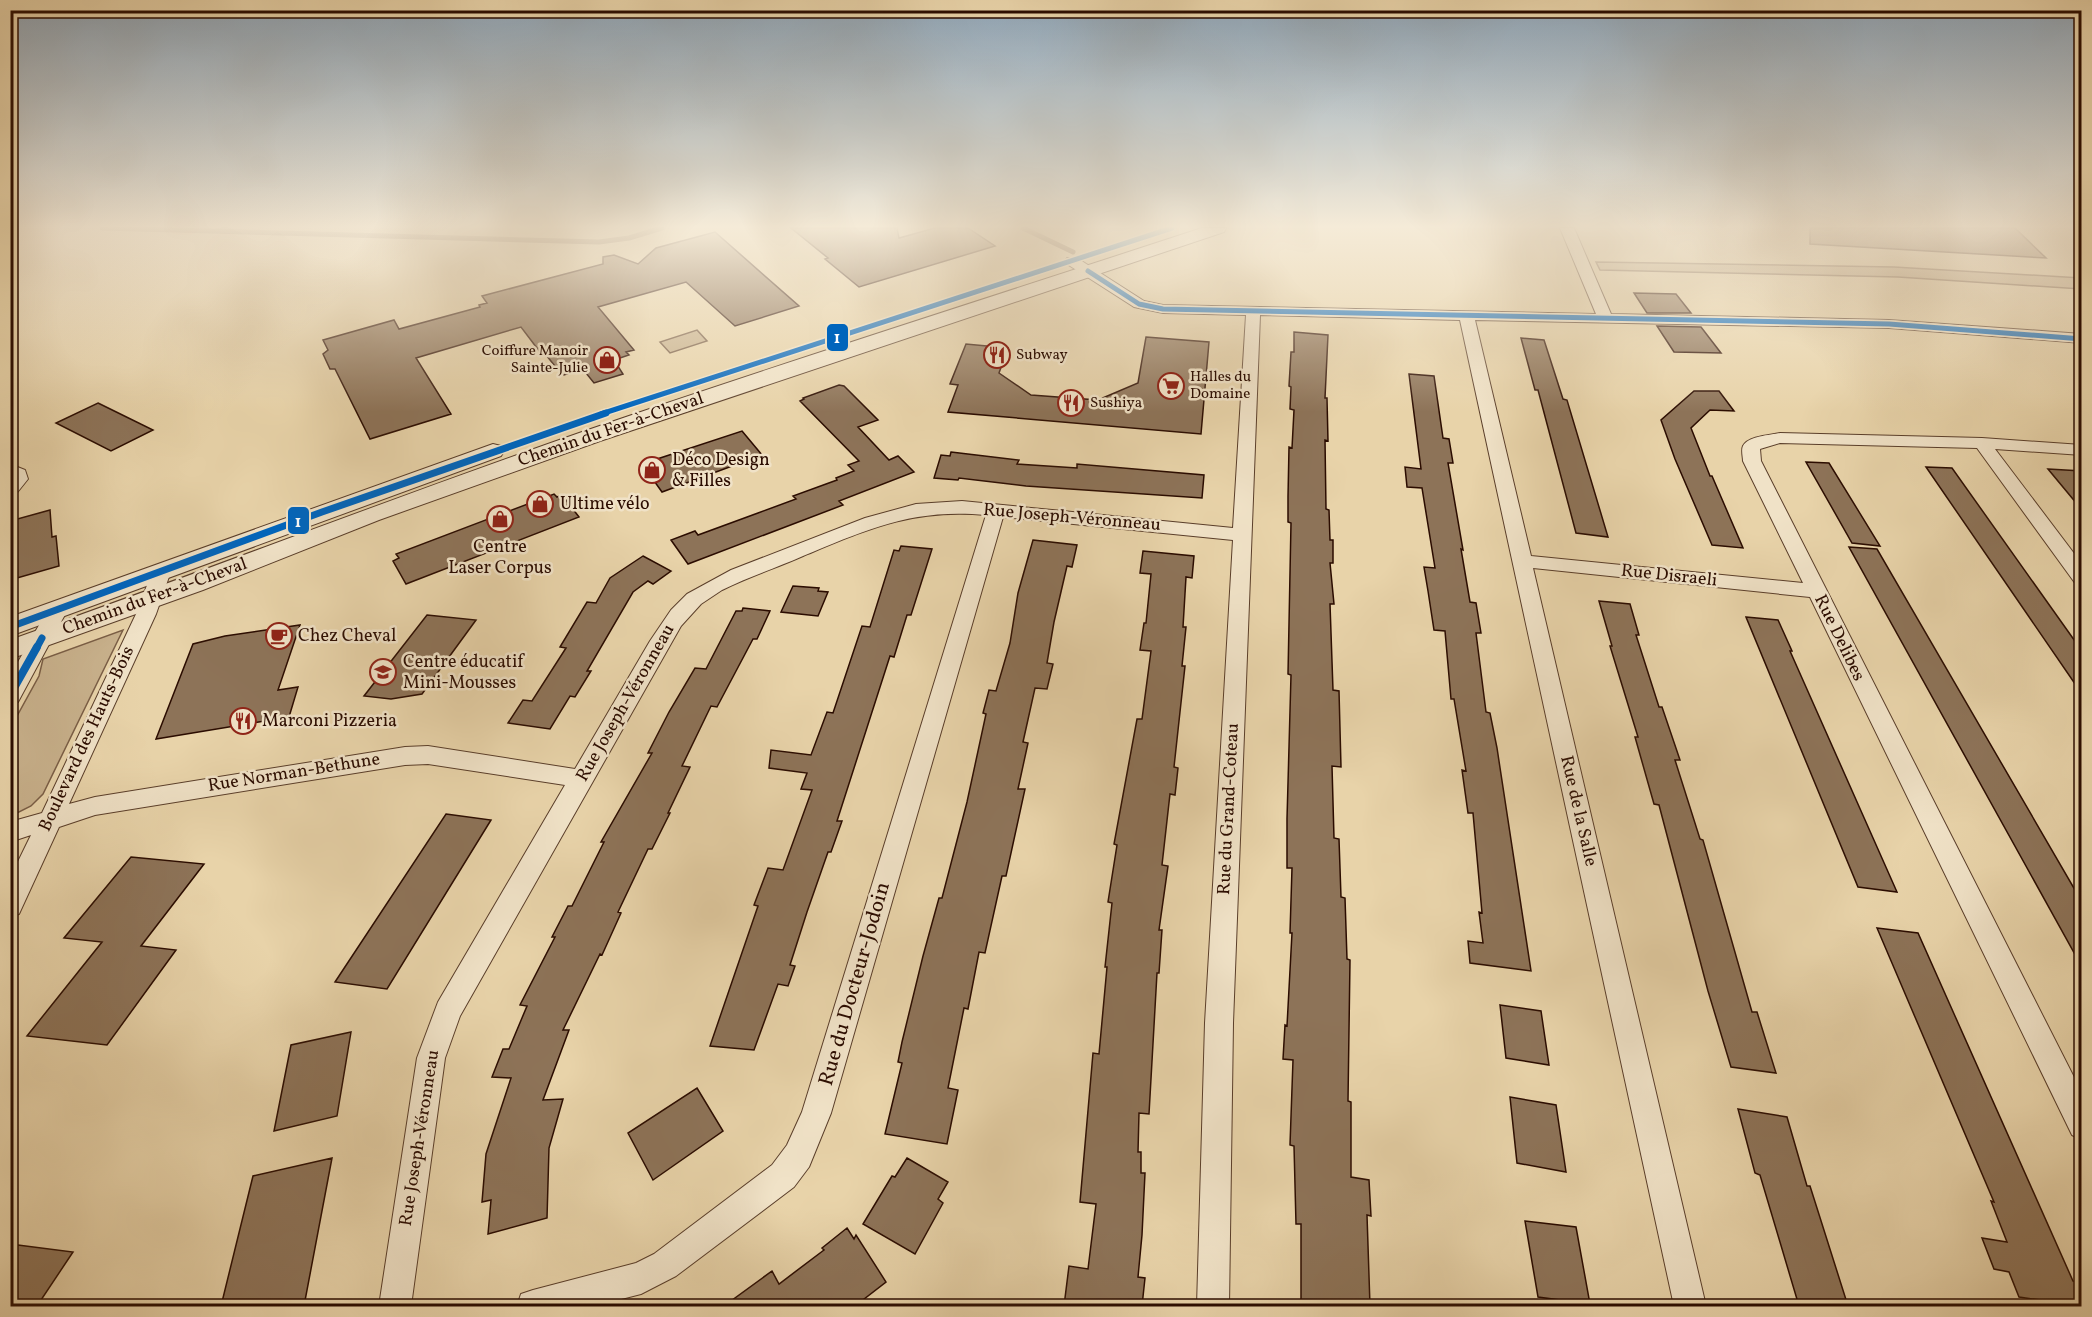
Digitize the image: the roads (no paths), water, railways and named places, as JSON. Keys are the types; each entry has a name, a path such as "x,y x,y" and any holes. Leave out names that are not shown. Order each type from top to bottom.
{"street":[{"name":"Chemin du Fer-à-Cheval","path":"10,627 571,424 986,289"},
{"path":"991,304 988,300 991,296 1008,289"},
{"name":"Chemin du Fer-à-Cheval","path":"10,650 152,599 371,515 580,440 1034,289"},
{"path":"1116,289 1150,308 1889,324 2082,339"},
{"path":"1593,289 1605,318"},
{"name":"Rue du Grand-Coteau","path":"1213,1306 1219,1023 1253,312"},
{"name":"Rue de la Salle","path":"1467,316 1690,1306"},
{"name":"Rue Delibes","path":"2082,450 1982,443 1780,438 1763,441 1751,447 1752,461 1815,591 2082,1125"},
{"path":"1982,443 2082,578"},
{"path":"10,469 19,474 19,479 10,490"},
{"name":"Rue Joseph-Véronneau","path":"395,1306 431,1058 439,1031 448,1011 657,645 676,617 700,595 737,576 897,513 936,507 1242,535"},
{"name":"Rue du Docteur-Jodoin","path":"533,1306 641,1278 665,1265 774,1184 798,1156 816,1113 996,511"},
{"name":"Rue Disraeli","path":"1523,561 1815,591"},
{"name":"Boulevard des Hauts-Bois","path":"10,906 152,599 161,571"},
{"path":"10,696 58,609"},
{"name":"Rue Norman-Bethune","path":"10,832 95,806 405,756 438,756 582,779"}],"place":[{"name":"Subway","path":"997,355"},
{"name":"Coiffure Manoir Sainte-Julie","path":"607,360"},
{"name":"Halles du Domaine","path":"1171,386"},
{"name":"Sushiya","path":"1071,403"},
{"name":"Déco Design & Filles","path":"652,470"},
{"name":"Ultime vélo","path":"540,504"},
{"name":"Centre Laser Corpus","path":"500,519"},
{"name":"Chez Cheval","path":"279,636"},
{"name":"Centre éducatif Mini-Mousses","path":"383,672"},
{"name":"Marconi Pizzeria","path":"243,721"}]}
